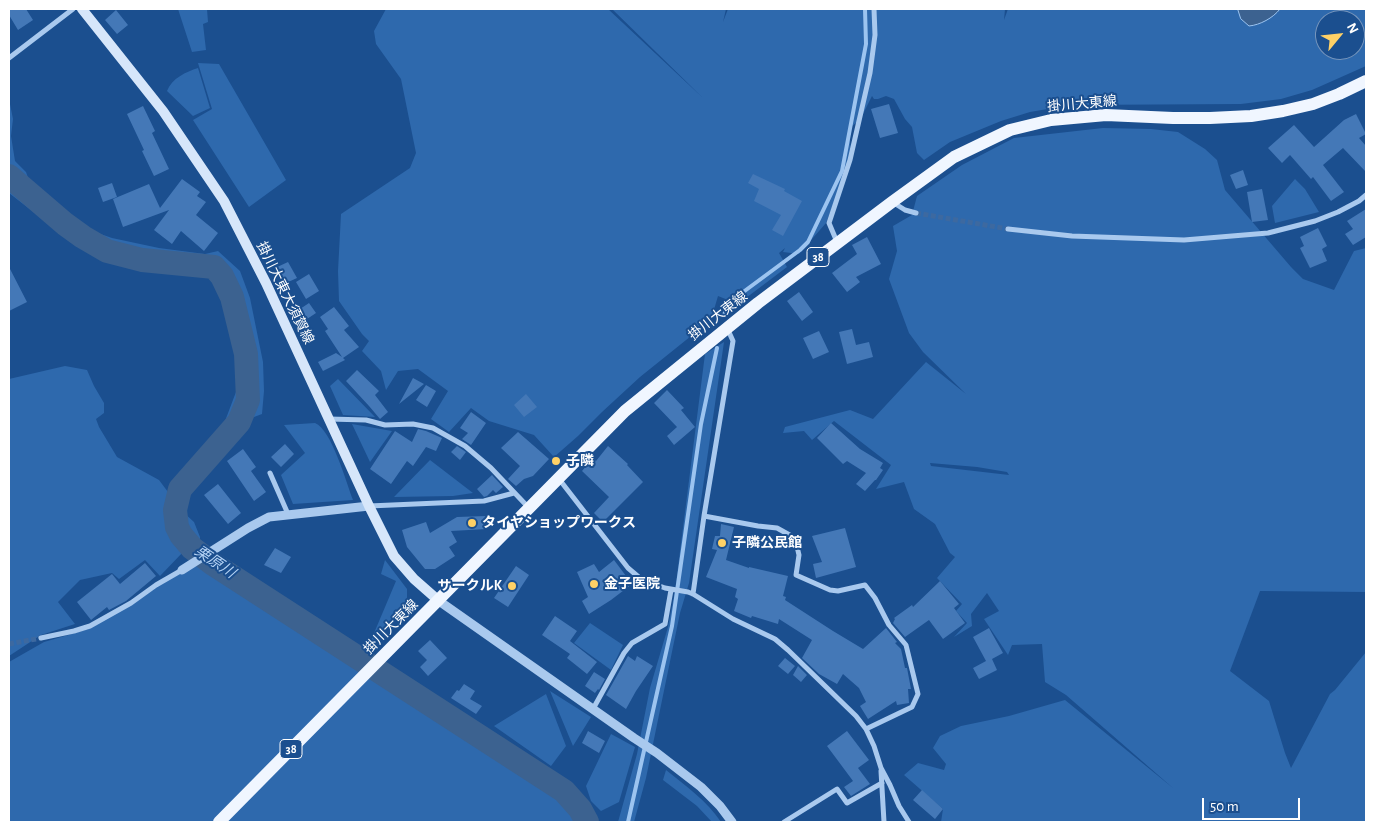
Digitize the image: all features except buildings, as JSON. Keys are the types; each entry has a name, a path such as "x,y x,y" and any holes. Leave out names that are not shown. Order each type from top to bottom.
{"main road":[{"name":"掛川大東大須賀線","path":"82,9 163,111 224,201 266,282 394,556 414,579 439,601"},
{"name":"掛川大東線","path":"219,822 625,411 727,327 892,202 954,158 1010,130 1051,120 1106,115 1172,118 1251,116 1313,104 1366,81"}],"street":[{"path":"9,57 73,9"},
{"path":"837,243 829,223 850,160 870,73 875,36 874,9"},
{"path":"1008,229 1072,236 1184,240 1268,233 1315,221 1338,212 1366,195"},
{"path":"892,202 905,210 916,213"},
{"path":"691,593 732,341 727,327"},
{"path":"329,419 366,420 385,425 413,424 433,428 465,446 491,468 528,508"},
{"path":"270,473 288,514"},
{"path":"559,478 628,568 641,579 673,590 691,593 733,619 775,639 856,716 866,729 881,768 899,806 909,822"},
{"path":"41,638 90,626 132,603 156,585 261,520 270,517 369,506 484,501 514,493"},
{"path":"704,516 777,528 794,538 799,555 796,575 830,590 838,591 865,585 875,598 889,625 906,645 918,694 912,707 866,729"},
{"path":"593,709 624,653 632,643 665,624 673,590"},
{"path":"439,601 654,751 701,787 720,806 732,822"},
{"path":"881,768 884,822"},
{"path":"784,822 837,789 847,803 882,782"}],"shaded area":[{"path":"178,9 207,9 208,22 203,24 206,50 192,52"},
{"path":"386,9 608,9 703,98 612,9 726,9 723,22 728,9 1005,9 1004,20 1008,9 1366,9 1366,66 1312,90 1281,99 1241,104 1071,105 1030,112 1001,121 950,142 924,160 917,153 912,127 905,119 894,99 886,96 874,99 872,96 860,120 848,129 852,156 826,223 799,254 783,252 785,248 779,253 787,267 738,304 718,296 711,320 640,377 554,457 534,435 489,421 471,408 449,432 431,419 448,391 418,369 398,371 386,390 381,371 362,351 369,341 339,301 338,271 341,214 410,168 416,153 401,79 376,44 374,31"},
{"path":"1238,9 1280,9 1266,21 1249,26 1241,19"},
{"path":"198,63 219,64 286,180 249,207 193,120 212,109"},
{"path":"198,68 210,108 193,116 167,91 176,79"},
{"path":"9,99 13,119 11,136 15,161 26,172 31,186 69,218 89,230 112,238 159,248 205,254 218,251 240,271 250,298 263,362 264,391 262,414 222,429 239,384 240,367 216,283 206,274 177,268 128,263 84,245 45,221 9,193"},
{"path":"1103,128 1151,129 1178,132 1205,149 1217,160 1225,190 1303,279 1334,290 1354,251 1366,248 1366,592 1260,591 1230,671 1269,701 1291,768 1330,694 1366,652 1366,822 941,822 943,809 904,775 918,763 944,770 946,764 933,748 940,736 961,726 1009,716 1065,700 1173,788 1066,695 1045,682 1042,644 1012,645 1008,655 984,619 999,611 987,593 971,614 972,626 954,637 967,623 956,611 962,604 937,578 955,557 950,553 935,524 914,509 904,482 876,489 891,465 834,421 812,440 804,431 783,433 785,427 850,410 873,419 926,362 966,394 923,352 909,333 889,279 897,251 893,226 912,215 917,196 962,165 1014,138","holes":["930,463 1007,472 1009,475 931,466"]},
{"path":"1295,179 1305,189 1319,212 1275,223 1272,206"},
{"path":"724,342 689,583 680,613 646,778 634,822 618,822 637,754 650,688 668,627 675,591 705,354"},
{"path":"65,366 87,370 104,403 104,413 96,419 117,457 159,480 183,512 194,522 200,542 184,551 160,576 145,560 119,579 112,573 80,580 58,602 75,624 41,635 9,656 9,379"},
{"path":"338,379 375,417 343,415 330,386"},
{"path":"315,423 327,435 333,446 353,500 293,504 281,475 305,453 284,425"},
{"path":"352,424 392,431 370,462"},
{"path":"430,460 473,493 453,496 394,497"},
{"path":"385,560 407,589 407,604 371,646 369,645 396,581 381,574"},
{"path":"200,562 283,613 349,660 402,689 448,722 479,748 521,770 558,797 578,813 583,822 9,822 9,662 44,642 89,629 169,577"},
{"path":"590,623 623,645 611,670 574,643"},
{"path":"550,691 591,717 573,746"},
{"path":"546,694 566,746 551,766 494,726"},
{"path":"611,734 635,747 619,802 601,811 591,801 586,786"},
{"path":"666,770 703,801 721,822 712,822 697,806 663,780"}],"waterway":[{"path":"724,316 727,304 808,242 842,171 866,44 865,9"},
{"name":"栗原川","path":"9,176 65,224 107,251 142,260 214,267 222,276 232,297 246,354 248,400 239,422 180,489 175,510 177,527 192,548 213,564 564,791 580,809 587,822"},
{"path":"628,822 672,626 701,424 717,348"}],"tunnel":[{"path":"916,213 1008,229"},
{"path":"9,644 41,638"}],"place":[{"name":"子隣","path":"556,461"},
{"name":"タイヤショップワークス","path":"472,523"},
{"name":"子隣公民館","path":"722,543"},
{"name":"金子医院","path":"594,584"},
{"name":"サークルK","path":"512,586"}]}
